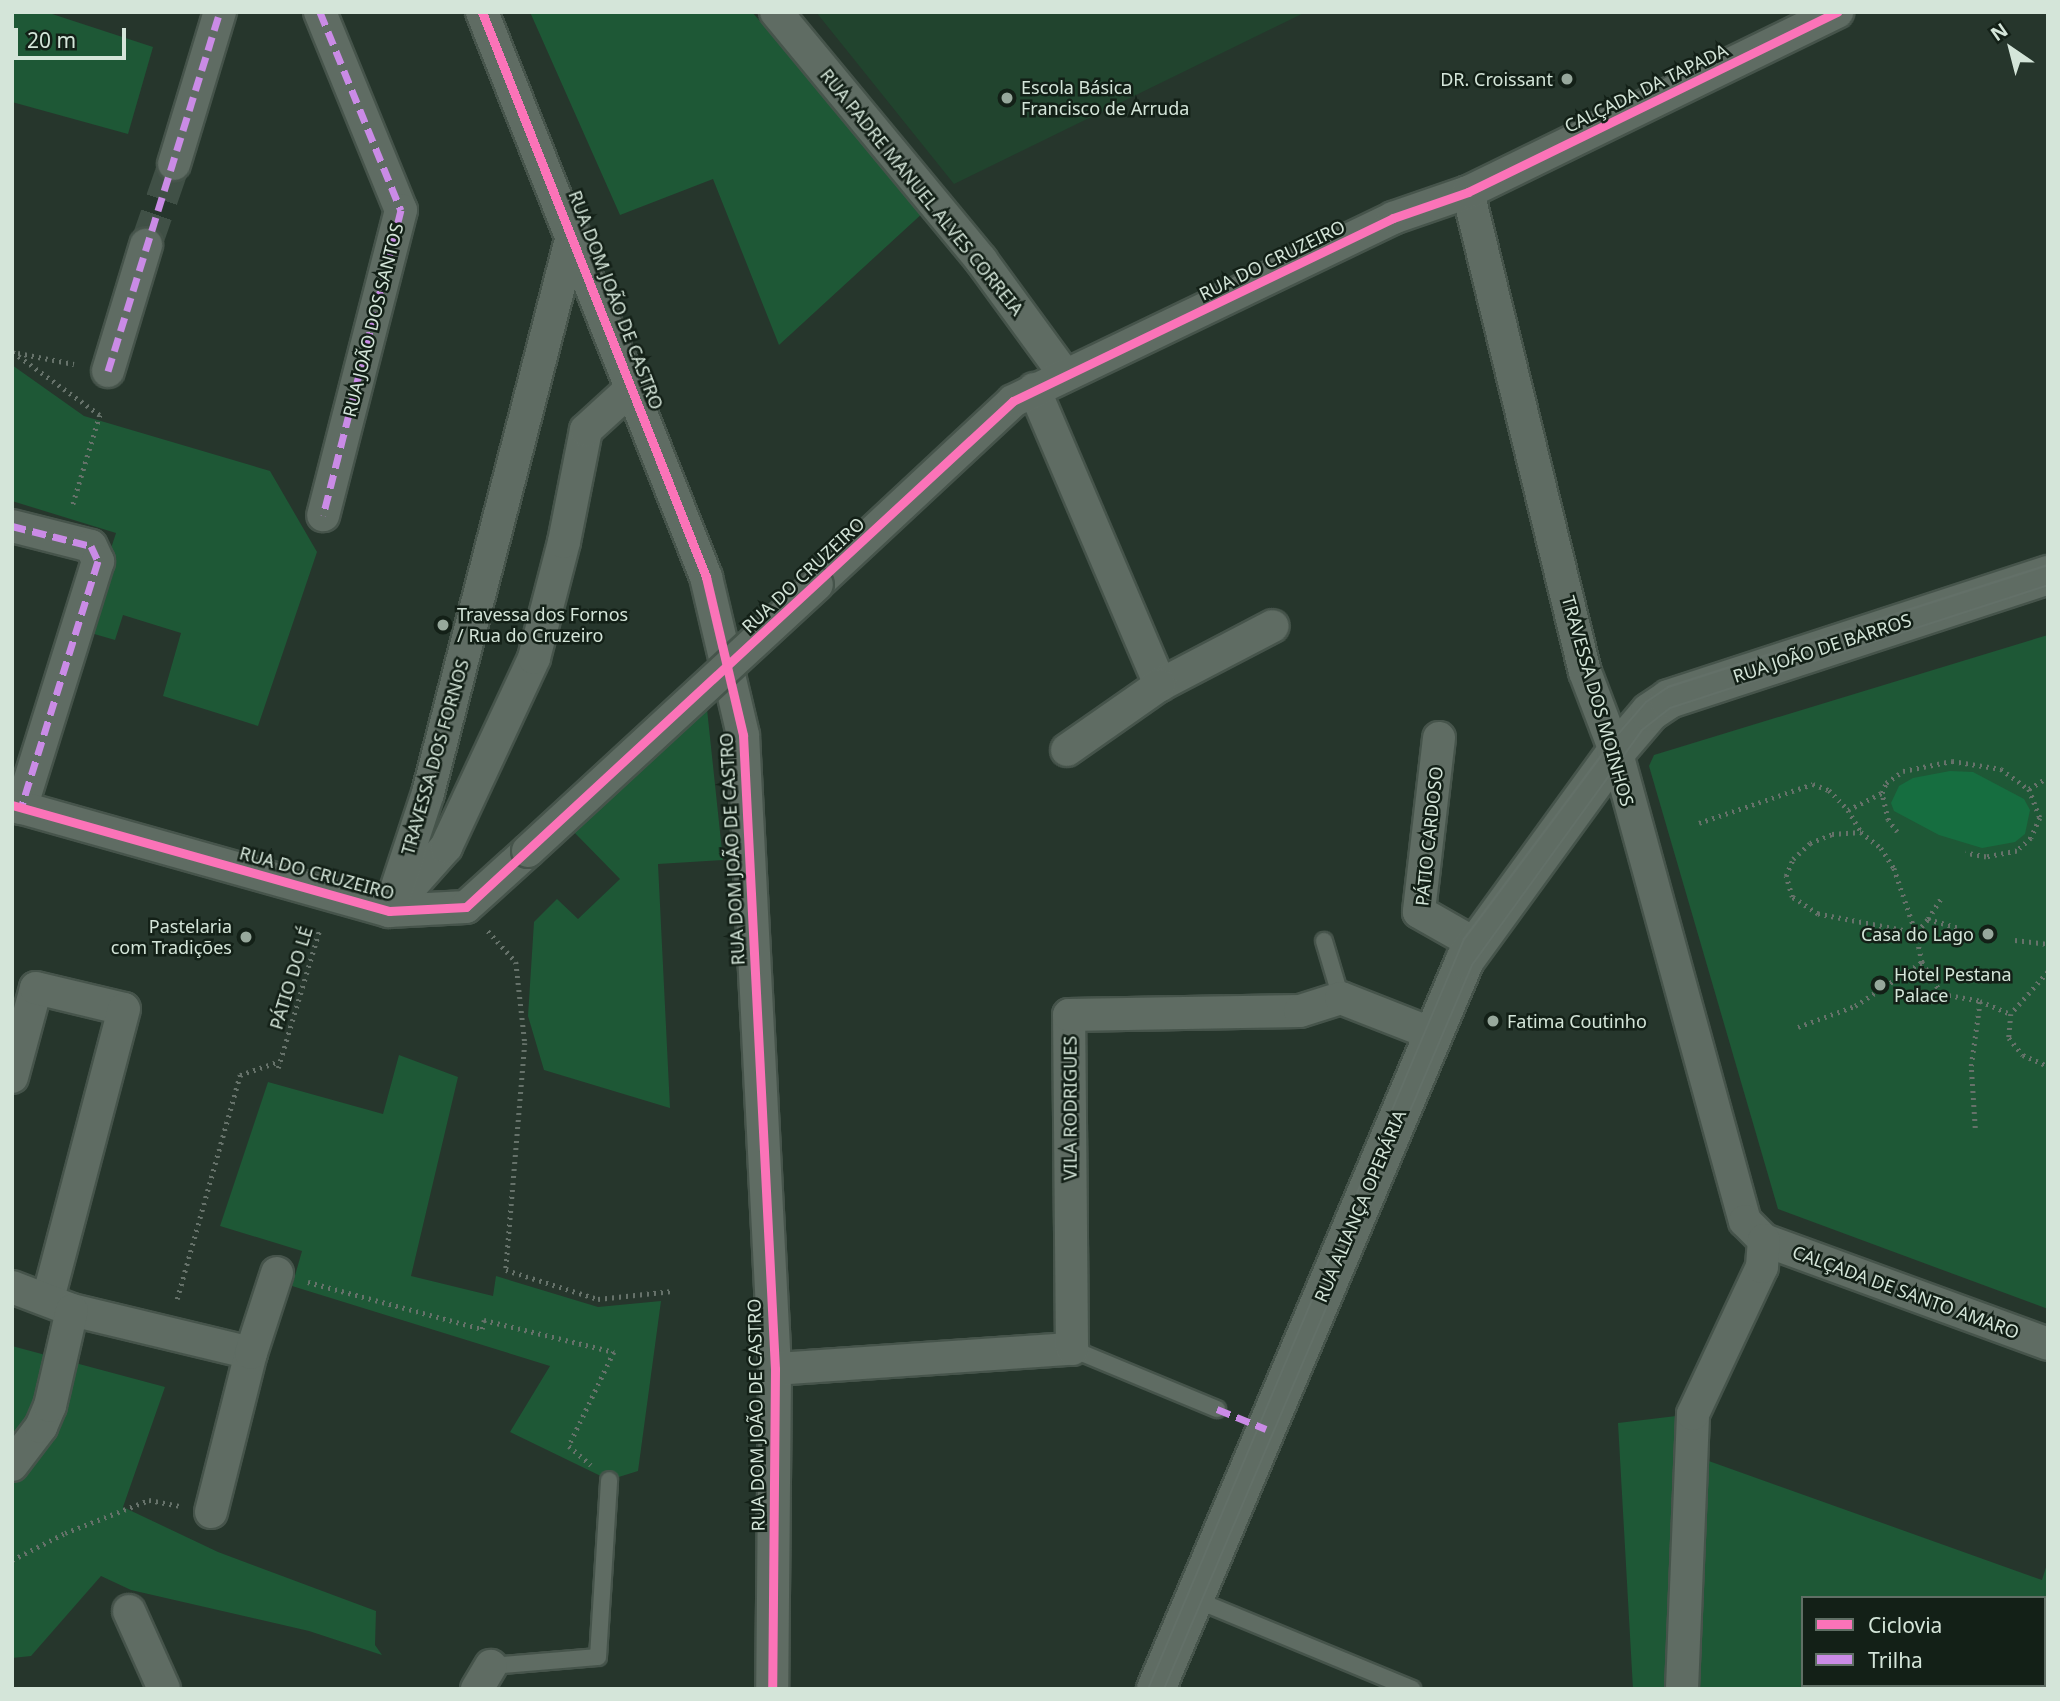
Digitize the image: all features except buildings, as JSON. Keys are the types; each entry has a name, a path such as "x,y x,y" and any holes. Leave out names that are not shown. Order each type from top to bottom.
{"street":[{"path":"174,164 220,12"},
{"name":"RUA JOÃO DOS SANTOS","path":"320,12 401,211 323,515"},
{"name":"RUA DOM JOÃO DE CASTRO","path":"482,12 573,232 706,577 743,735 775,1369 772,1689"},
{"name":"RUA PADRE MANUEL ALVES CORREIA","path":"776,12 981,260 1065,375"},
{"name":"CALÇADA DA TAPADA","path":"1468,192 1837,12"},
{"name":"RUA DO CRUZEIRO","path":"17,806 389,911 466,907 995,416 1034,389 1235,297 1393,218 1468,192"},
{"name":"TRAVESSA DOS MOINHOS","path":"1468,192 1585,672 1616,752 1745,1222 1764,1240"},
{"name":"TRAVESSA DOS FORNOS","path":"389,911 428,793 573,232"},
{"path":"108,371 146,244"},
{"name":"TRAVESSA DOS FORNOS","path":"389,911 446,847 534,658 564,542 586,430 633,387"},
{"path":"1034,389 1160,685"},
{"path":"12,526 91,546 99,561 17,806"},
{"name":"RUA JOÃO DE BARROS","path":"1616,752 1650,712 1669,699 2048,575"},
{"path":"1067,750 1160,685 1273,626"},
{"name":"PÁTIO CARDOSO","path":"1439,738 1419,912 1475,944"},
{"name":"RUA ALIANÇA OPERÁRIA","path":"1156,1689 1433,1034 1475,944 1616,752"},
{"path":"12,1077 36,988 124,1009 60,1304 50,1406 41,1427 12,1465"},
{"path":"1341,998 1433,1034"},
{"name":"VILA RODRIGUES","path":"1072,1349 1069,1015 1300,1012 1341,998"},
{"path":"1682,1689 1693,1414 1762,1267 1764,1240"},
{"name":"CALÇADA DE SANTO AMARO","path":"1764,1240 2048,1344"},
{"path":"211,1512 251,1353 277,1273"},
{"path":"12,1287 60,1304 251,1353"},
{"path":"775,1369 1072,1349"},
{"path":"130,1611 164,1689"}],"lane":[{"path":"1324,941 1341,998"},
{"path":"1072,1349 1217,1409"},
{"path":"484,1678 598,1657 609,1480"},
{"path":"1194,1599 1412,1689"}],"path":[{"path":"63,539 100,415 13,352 108,371"},
{"path":"1897,832 1882,806 1882,793 1886,783 1903,771 1952,761 2001,769 2029,789 2040,818 2031,838 2017,851 1986,857 1965,853"},
{"path":"2029,789 2048,777"},
{"path":"1699,823 1813,784 1829,790 1848,810 1861,832 1881,848 1894,868 1923,962 1942,994 1980,1001 2011,1014"},
{"path":"1848,810 1882,793"},
{"path":"1861,832 1832,834 1810,843 1793,859 1786,877 1792,897 1818,914 1916,933"},
{"path":"1916,933 1941,898"},
{"path":"466,907 516,962 525,1043 506,1270 598,1299 673,1291"},
{"path":"1928,919 1960,928"},
{"path":"2015,940 2048,944"},
{"path":"1798,1027 1855,1006 1923,962"},
{"path":"2048,972 2011,1014 2009,1038 2023,1055 2048,1066"},
{"path":"1975,1128 1971,1066 1980,1001"},
{"path":"174,1310 240,1075 280,1061"},
{"path":"277,1273 482,1329 485,1320 614,1352 569,1446"},
{"path":"12,1560 65,1533 149,1500 211,1512"}],"shaded area":[{"path":"12,12 46,12 153,47 128,134 12,102"},
{"path":"530,12 752,12 925,211 779,345 713,179 620,215"},
{"name":"Escola Básica Francisco de Arruda","path":"816,12 1306,12 954,184"},
{"path":"12,365 84,416 270,471 317,552 258,726 163,696 181,633 123,615 115,640 84,631 116,533 12,501"},
{"name":"Hotel Pestana Palace","path":"2048,635 2048,1309 1778,1209 1649,766 1654,755"},
{"path":"707,709 723,860 658,864 670,1108 544,1070 528,1016 534,922 557,899 578,919 620,879 571,829"},
{"path":"1950,771 1973,772 2024,799 2030,810 2025,834 2015,842 1982,848 1939,835 1894,811 1891,803 1899,786 1913,778"},
{"path":"399,1055 458,1077 411,1276 493,1296 496,1276 598,1307 661,1301 638,1471 609,1480 510,1432 550,1366 292,1286 302,1251 220,1226 268,1082 383,1114"},
{"path":"12,1346 165,1387 123,1507 218,1552 376,1611 375,1645 382,1655 309,1631 131,1590 101,1576 31,1656 12,1658"},
{"path":"1693,1414 1692,1455 2042,1580 2048,1561 2048,1689 1633,1689 1618,1423"}],"tunnel":[{"path":"146,245 174,164"}],"tram line":[{"path":"1148,1689 1464,939 1612,741 1646,702 1668,687 2048,565"},
{"path":"1164,1689 1472,965 1642,730 1670,708 2048,585"}],"marked path":[{"path":"108,371 220,12"},
{"path":"320,12 401,210 323,515"},
{"path":"12,526 91,546 98,561 21,808"},
{"path":"1217,1409 1266,1429"}],"cycle path":[{"path":"482,12 706,577 743,735 775,1369 772,1689"},
{"path":"12,805 389,911 466,907 1013,401 1393,218 1468,192 1837,12"}],"place":[{"name":"DR. Croissant","path":"1567,79"},
{"name":"Escola Básica Francisco de Arruda","path":"1007,98"},
{"name":"Travessa dos Fornos / Rua do Cruzeiro","path":"443,625"},
{"name":"Casa do Lago","path":"1988,934"},
{"name":"Pastelaria com Tradições","path":"246,937"},
{"name":"Hotel Pestana Palace","path":"1880,985"},
{"name":"Fatima Coutinho","path":"1493,1021"}]}
